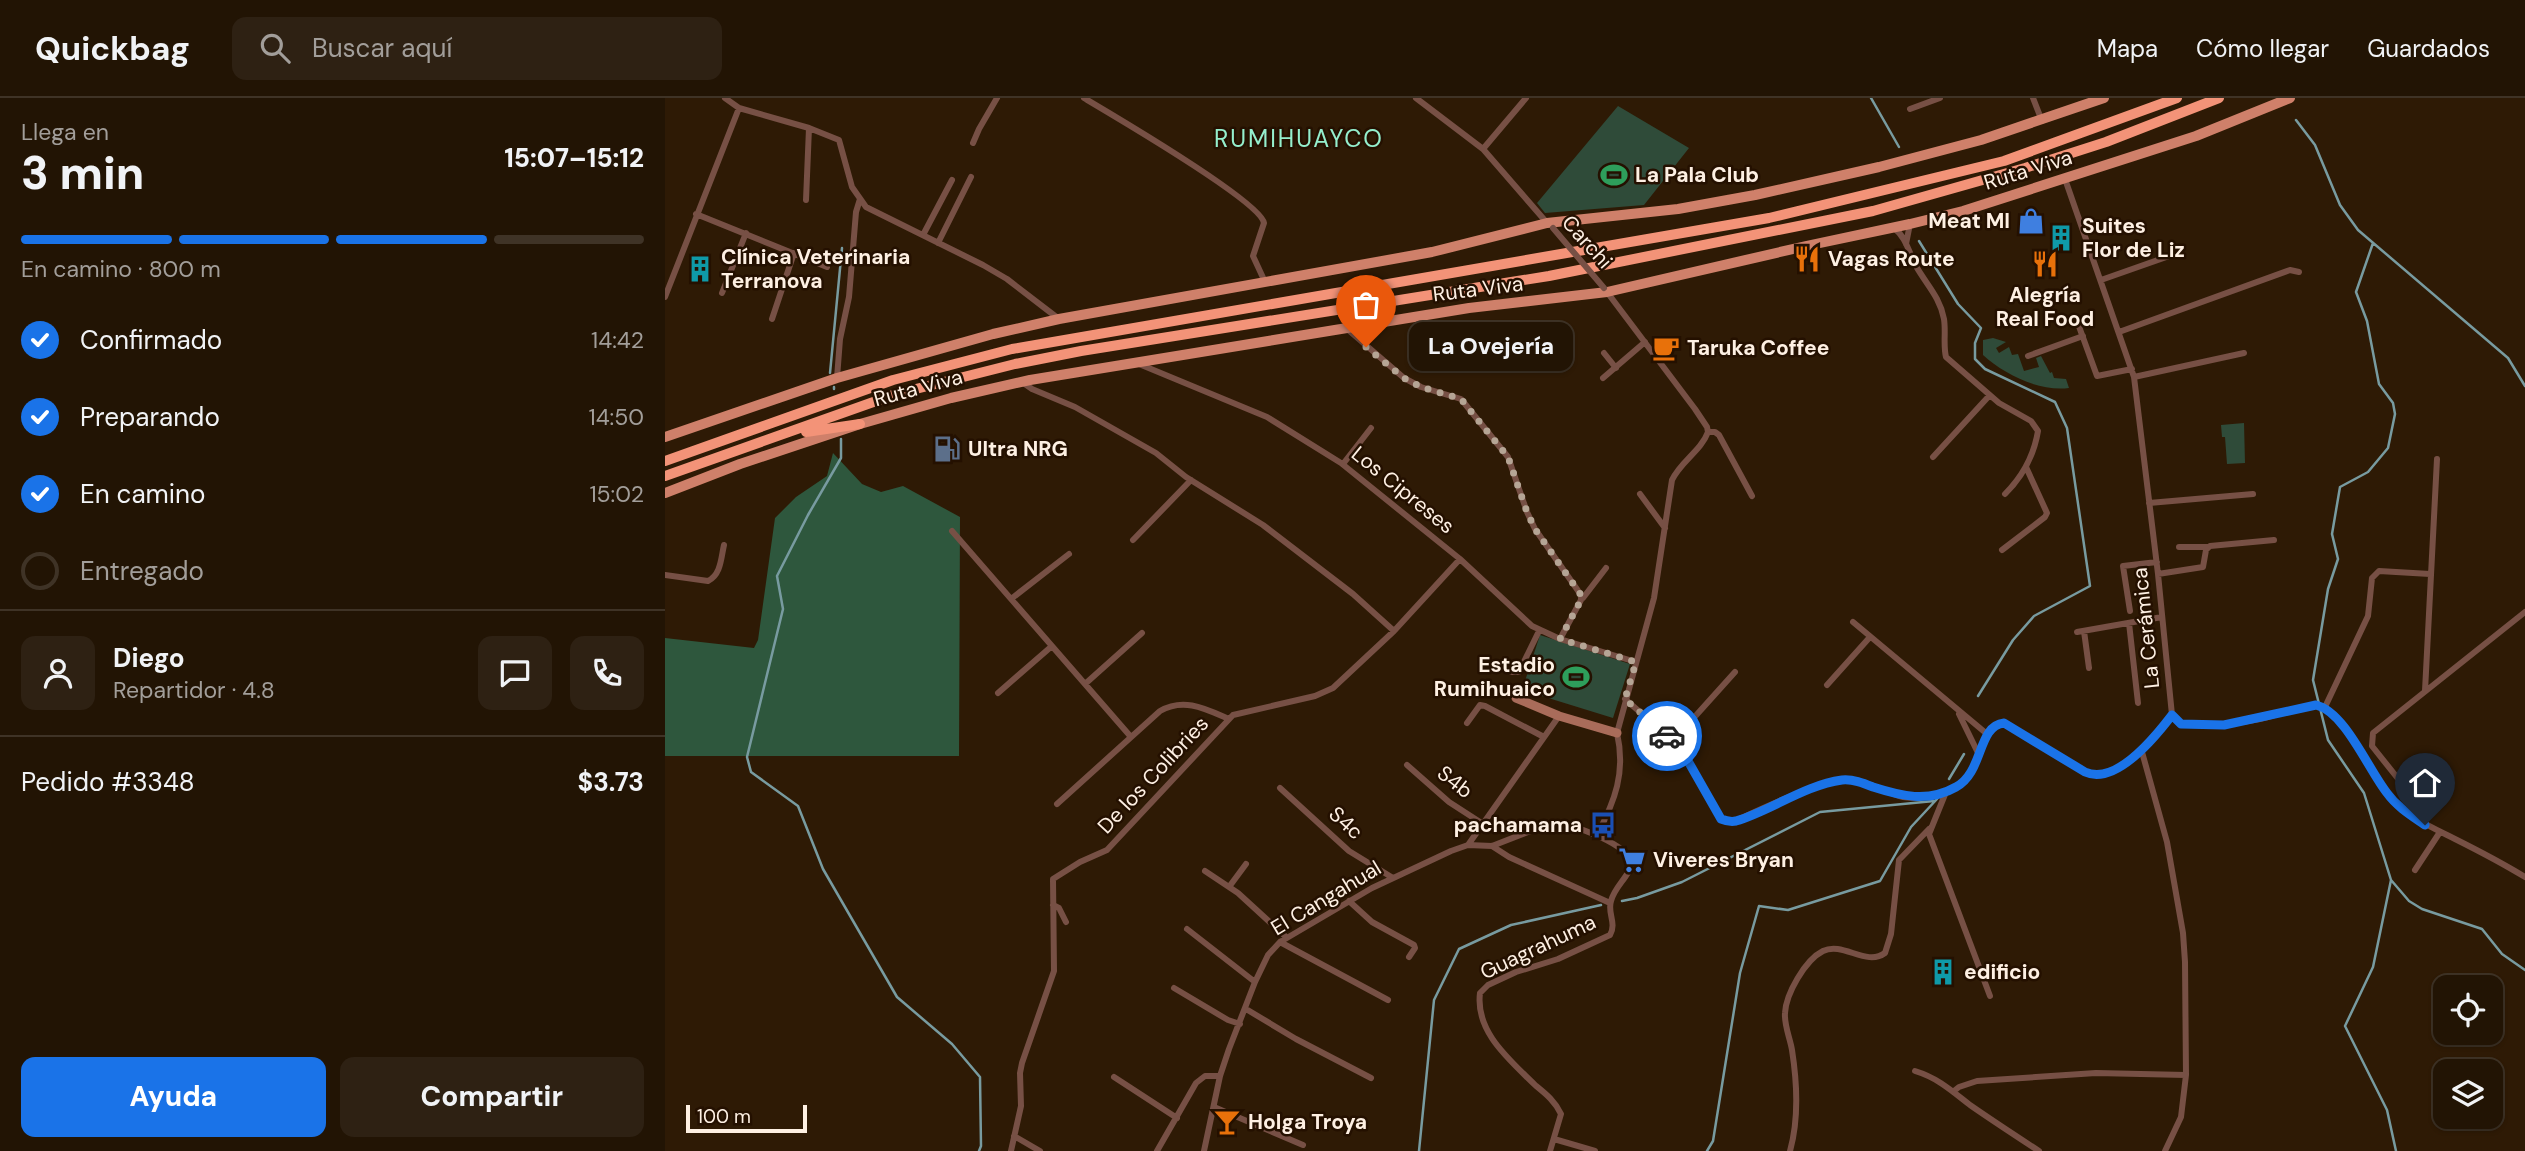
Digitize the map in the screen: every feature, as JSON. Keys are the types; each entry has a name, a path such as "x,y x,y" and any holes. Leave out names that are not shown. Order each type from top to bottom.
{"highway":[{"name":"Ruta Viva","path":"665,461 893,380 987,355 1077,336 1769,218 2004,161 2177,98"},
{"name":"Ruta Viva","path":"665,476 896,394 1015,364 1549,276 1873,211 2106,142 2219,98"},
{"path":"766,441 860,424"}],"main road":[{"name":"Ruta Viva","path":"665,437 837,378 936,349 1059,319 1432,252 1550,226 1678,209 1755,195 1878,167 2042,121 2104,98"},
{"name":"Ruta Viva","path":"665,492 860,424 951,398 1021,382 1469,308 1605,290 1894,228 2065,179 2196,136 2290,98"}],"street":[{"path":"725,98 739,108 809,128 839,141 852,187 866,207 1007,279 1059,319"},
{"path":"973,143 997,98"},
{"path":"1086,98 1222,185 1261,215 1264,223 1253,256 1265,283"},
{"name":"Carchi","path":"1416,98 1483,149 1605,290 1697,412 1708,432 1719,435 1752,496"},
{"path":"1483,149 1525,98"},
{"path":"1910,109 1940,98"},
{"path":"2033,98 2042,121"},
{"path":"665,297 739,108"},
{"path":"806,200 809,128"},
{"path":"938,243 971,177"},
{"name":"La Cerámica","path":"1987,734 1991,727 2004,723 2085,772 2096,775 2107,772 2141,752 2172,715 2157,562 2133,373 2065,179"},
{"path":"923,235 952,180"},
{"path":"837,378 840,339 849,297 856,212 860,199"},
{"path":"696,214 827,267"},
{"path":"1906,244 1910,224"},
{"path":"1894,228 1900,232 1941,306 1946,357 1989,396 2031,421 2038,431 2026,467 2005,494"},
{"path":"722,293 746,233"},
{"path":"772,319 794,253"},
{"path":"2101,280 2175,254"},
{"path":"2119,332 2290,270 2299,272"},
{"path":"2077,321 2097,376 2133,373 2244,353"},
{"path":"1346,328 1404,378 1421,387 1461,399 1508,457 1535,529 1581,597"},
{"path":"2028,356 2083,336"},
{"path":"1603,378 1645,342"},
{"path":"1604,352 1616,368"},
{"name":"Los Cipreses","path":"1134,362 1266,417 1343,464 1460,559 1539,631 1636,662"},
{"path":"1021,382 1075,407 1156,453 1191,480 1263,525 1353,594 1394,631"},
{"path":"1933,457 1989,396"},
{"path":"1343,464 1371,428"},
{"path":"1597,835 1612,807 1619,783 1622,753 1617,733 1654,598 1672,480 1708,432"},
{"path":"2425,691 2437,459"},
{"path":"2002,550 2047,513 2026,467"},
{"path":"1133,540 1191,480"},
{"path":"1640,494 1665,528"},
{"path":"2149,503 2253,494"},
{"path":"952,531 1131,737"},
{"path":"2179,547 2274,540"},
{"path":"665,575 708,581 714,578 718,573 724,545"},
{"path":"2158,574 2203,567 2207,547"},
{"path":"1011,599 1069,554"},
{"name":"De los Colibries","path":"1011,1151 1021,1106 1022,1063 1053,971 1053,879 1080,862 1107,850 1233,715 1315,696 1332,688 1394,631 1460,559"},
{"path":"2130,611 2123,566 2157,562"},
{"path":"1560,639 1581,597 1583,598 1606,568"},
{"path":"2325,708 2368,616 2374,574 2430,574"},
{"path":"2413,817 2419,805 2372,746 2371,741 2376,730 2525,612"},
{"path":"2089,668 2081,631 2162,617"},
{"path":"1625,699 1673,741 1688,761 1721,819 1727,821 1735,821 1787,798 1840,780 1856,781 1903,797 1946,792 1966,781 1973,772 1987,734 1853,622"},
{"path":"2129,622 2138,703"},
{"path":"1485,663 1512,672 1519,671 1539,631"},
{"path":"1085,684 1142,632"},
{"path":"1827,685 1870,637"},
{"path":"998,693 1052,646"},
{"path":"1673,741 1735,672"},
{"path":"1515,698 1559,716 1617,733"},
{"path":"1057,804 1131,737 1170,706 1190,704 1229,719"},
{"path":"1467,723 1480,705 1544,737"},
{"path":"1954,707 1968,727 1979,755"},
{"path":"2172,715 2181,724 2224,725 2307,707 2325,708 2336,716 2369,770 2389,796 2413,817 2525,877"},
{"path":"1468,845 1559,716"},
{"path":"2141,752 2167,842 2186,962 2186,1075 2181,1117 2165,1151"},
{"name":"S4b","path":"1406,765 1449,802 1483,824"},
{"name":"S4c","path":"1280,788 1349,850 1393,878"},
{"path":"1790,1151 1796,1088 1792,1051 1784,1016 1787,999 1801,972 1823,951 1839,950 1870,957 1885,953 1891,934 1899,860 1929,829 1946,792"},
{"name":"El Cangahual","path":"1204,1151 1220,1076 1255,982 1268,955 1286,937 1393,878 1468,845 1492,846 1551,823 1561,823 1597,835"},
{"path":"1929,829 1990,996"},
{"path":"2415,870 2440,832"},
{"name":"Guagrahuma","path":"1554,1139 1561,1114 1550,1097 1514,1064 1487,1031 1479,1003 1480,993 1488,985 1515,972 1558,960 1610,935 1613,924 1610,903 1628,874 1632,860 1625,852 1597,835"},
{"path":"1492,846 1509,857 1610,903"},
{"path":"1229,887 1246,864"},
{"path":"1205,871 1229,887 1286,937"},
{"path":"1349,901 1372,922 1414,945 1409,957"},
{"path":"1053,905 1059,908 1066,922"},
{"path":"1187,929 1255,982"},
{"path":"1280,942 1388,1000"},
{"path":"1174,988 1228,1020 1240,1024"},
{"path":"1246,1009 1296,1040 1371,1078"},
{"path":"1915,1072 1930,1076 1954,1091 2039,1151"},
{"path":"1954,1091 1977,1081 2096,1073 2186,1075"},
{"path":"1157,1151 1196,1083 1205,1076 1220,1076"},
{"path":"1114,1077 1177,1118"},
{"path":"1214,1107 1303,1145"},
{"path":"1014,1136 1040,1151"},
{"path":"1550,1151 1554,1139 1595,1151"}],"green space":[{"name":"La Pala Club","path":"1618,106 1689,148 1644,205 1545,213 1537,203"},
{"path":"1993,338 2006,342 1996,348 1999,353 2009,347 2012,355 2018,354 2024,371 2039,367 2036,358 2041,356 2054,378 2066,379 2069,388 2058,389 2034,384 2001,369 1983,355 1983,340"},
{"path":"2244,423 2245,463 2227,464 2225,437 2222,437 2221,425"},
{"path":"833,453 862,484 881,492 903,486 960,517 959,756 665,756 665,638 754,648 758,640 775,518 796,497 827,476"},
{"name":"Estadio Rumihuaico","path":"1540,635 1630,664 1613,718 1522,690"}],"waterway":[{"path":"1871,98 1899,147"},
{"path":"2296,120 2315,145 2340,205 2358,230 2508,358 2525,386"},
{"path":"1919,241 1958,304 1981,328 1975,343 1975,359 1985,369 2055,402 2067,428 2090,586 2034,616 2013,640 1978,696"},
{"path":"2373,243 2356,292 2367,321 2379,384 2393,403 2395,414 2388,448 2368,472 2340,487 2332,534 2338,559 2328,589 2313,680 2328,740 2364,793 2391,880 2409,901 2422,909 2482,929 2502,954 2525,970"},
{"path":"830,373 842,248"},
{"path":"841,439 841,458 777,576 783,609 747,757 751,772 798,806 823,869 897,997 952,1044 980,1077 979,1151"},
{"path":"1949,779 1964,754"},
{"path":"1707,1151 1713,1141 1740,973 1759,906 1788,910 1880,881 1911,827 1937,799"},
{"path":"1622,901 1682,882 1820,812 1934,801"},
{"path":"2391,880 2373,967 2345,1026 2387,1110 2396,1151"},
{"path":"1419,1151 1434,1000 1459,949 1511,925 1601,905"}],"way so far":[{"path":"1366,347 1404,378 1421,387 1461,399 1508,457 1535,529 1581,595 1581,600 1560,639 1636,662 1625,699 1667,736"}],"place":[{"name":"La Pala Club","path":"1614,175"},
{"name":"Meat MI","path":"2031,221"},
{"name":"Suites Flor de Liz","path":"2061,238"},
{"name":"Vagas Route","path":"1807,259"},
{"name":"Alegría Real Food","path":"2045,264"},
{"name":"Clínica Veterinaria Terranova","path":"700,269"},
{"name":"La Ovejería","path":"1366,347"},
{"name":"Taruka Coffee","path":"1666,348"},
{"name":"Ultra NRG","path":"947,449"},
{"name":"Estadio Rumihuaico","path":"1576,677"},
{"name":"pachamama","path":"1603,825"},
{"name":"Viveres Bryan","path":"1632,860"},
{"name":"edificio","path":"1943,972"},
{"name":"Holga Troya","path":"1227,1122"}],"district":[{"name":"RUMIHUAYCO","path":"1299,138"}],"route":[{"path":"1667,736 1688,761 1721,819 1735,821 1787,798 1840,780 1856,781 1903,797 1946,792 1966,781 1973,772 1987,734 1997,723 2004,723 2085,772 2096,775 2107,772 2141,752 2172,715 2181,724 2224,725 2316,705 2336,716 2369,770 2389,796 2425,825"}]}
